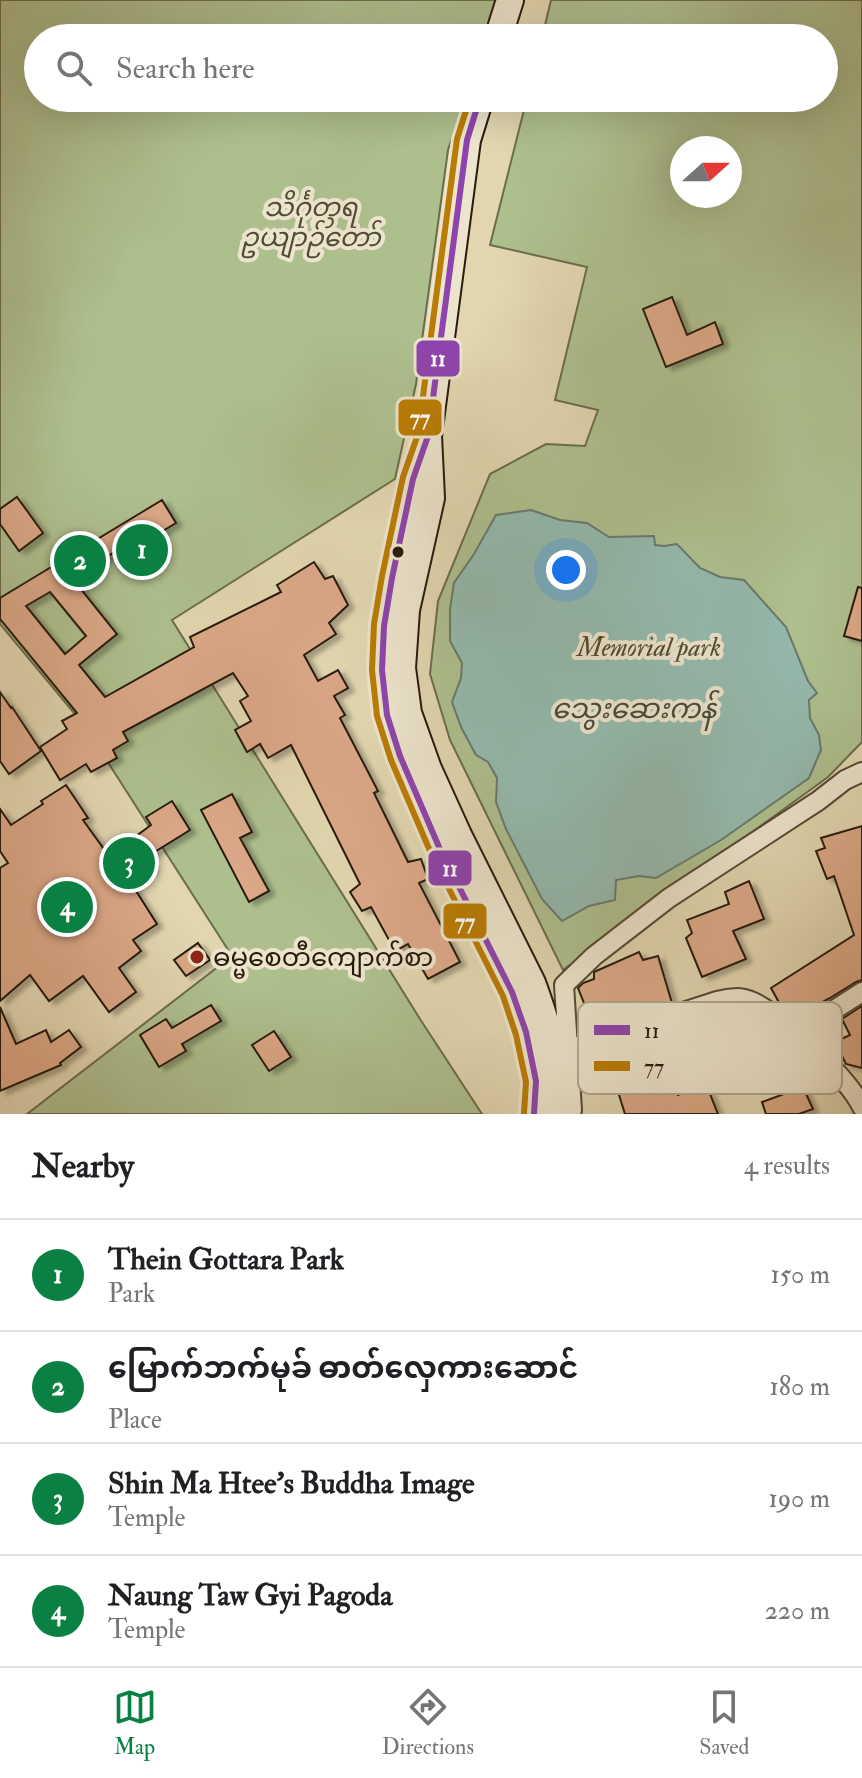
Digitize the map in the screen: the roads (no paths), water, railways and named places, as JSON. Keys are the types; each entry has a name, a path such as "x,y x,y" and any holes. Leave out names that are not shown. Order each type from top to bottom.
{"main road":[{"path":"502,24 510,0"},
{"path":"476,112 467,140 428,436 431,498 392,669 428,769 448,841 549,1036 556,1075 556,1114"},
{"path":"522,988 526,1032 536,1081 534,1114"}],"street":[{"path":"568,1114 572,1110 564,985 594,956 669,898 818,801 845,780 862,772"},
{"path":"842,1005 862,992"},
{"path":"714,1002 737,997 755,1002"},
{"path":"569,1049 578,1046"},
{"path":"842,1081 862,1107"}],"water":[{"name":"သွေးဆေးကန်","path":"531,510 560,520 587,523 609,537 654,536 655,545 677,544 700,568 720,577 744,580 786,627 808,681 817,693 809,700 810,718 819,735 821,750 809,778 721,840 656,878 639,876 616,880 615,900 589,906 562,921 542,899 506,829 496,802 497,778 488,762 476,755 452,702 461,678 462,663 450,641 454,583 496,515"}],"place":[{"name":"Thein Gottara Park","path":"142,550"},
{"name":"မြောက်ဘက်မုခ် ဓာတ်လှေကားဆောင်","path":"80,561"},
{"name":"Shin Ma Htee's Buddha Image","path":"129,863"},
{"name":"Naung Taw Gyi Pagoda","path":"67,907"},
{"name":"ဓမ္မစေတီကျောက်စာ","path":"197,957"}],"park label":[{"name":"သိင်္ဂုတ္တရ ဥယျာဉ်တော်","path":"311,222"},
{"name":"Memorial park","path":"649,647"}]}
